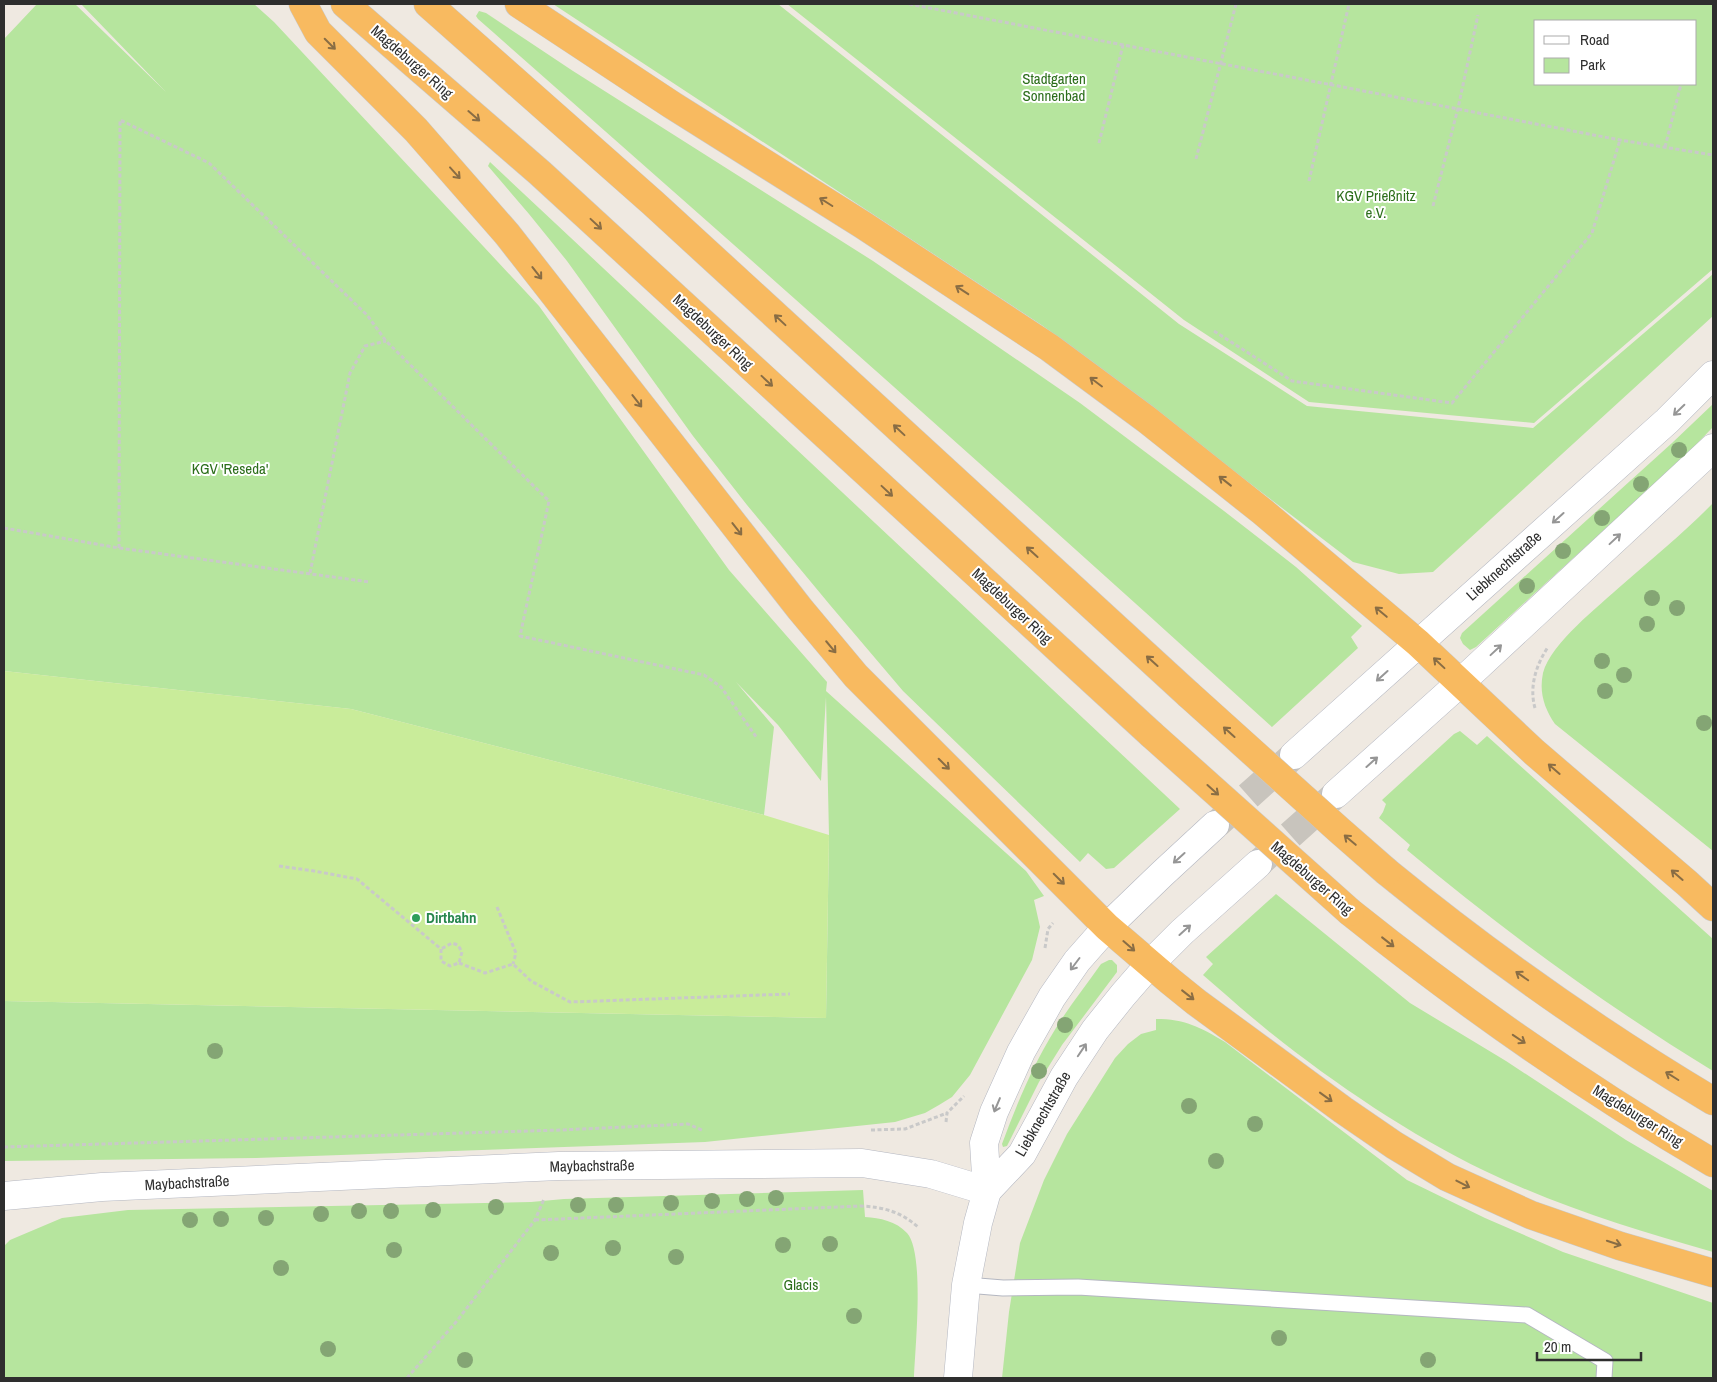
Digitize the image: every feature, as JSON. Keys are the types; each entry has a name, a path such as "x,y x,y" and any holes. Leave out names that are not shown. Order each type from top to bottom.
{"highway":[{"path":"303,4 318,32 416,130 507,234 794,602 856,676 1107,927 1196,1002 1343,1110 1394,1145 1447,1176 1482,1194 1538,1218 1620,1246 1713,1273"},
{"name":"Magdeburger Ring","path":"345,4 540,173 1151,734 1350,912 1428,973 1506,1030 1652,1127 1713,1163"},
{"path":"428,4 653,203 1188,694 1388,872 1521,975 1626,1048 1713,1101"},
{"path":"519,4 672,105 870,230 1050,348 1146,419 1263,512 1418,643 1534,752 1688,884 1713,908"}],"street":[{"name":"Liebknechtstraße","path":"1294,755 1667,421 1713,375"},
{"path":"1336,794 1460,683 1713,448"},
{"path":"958,1378 966,1285 978,1223 987,1191 984,1143 994,1112 1010,1076 1036,1025 1077,961 1134,899 1216,825"},
{"name":"Liebknechtstraße","path":"987,1191 1022,1154 1064,1077 1112,1007 1150,964 1182,932 1258,864"},
{"name":"Maybachstraße","path":"4,1196 102,1187 549,1166 862,1163 931,1174 987,1191"}],"lane":[{"path":"966,1285 1003,1288 1088,1288 1527,1315 1605,1362 1604,1378"}],"path":[{"path":"909,4 1620,140 1713,155"},
{"path":"1196,159 1236,4"},
{"path":"1309,181 1350,4"},
{"path":"1433,206 1458,108 1478,15"},
{"path":"1099,143 1123,44"},
{"path":"1665,147 1680,85"},
{"path":"119,548 120,120 209,163 367,315 386,342 549,501 520,636 700,673 714,680 721,687 757,738"},
{"path":"1214,331 1292,381 1452,403 1592,233 1620,140"},
{"path":"310,574 350,373 365,346 386,342"},
{"path":"4,528 119,548 370,582"},
{"path":"1536,709 1533,694 1535,676 1539,663 1551,643"},
{"path":"279,866 314,870 357,879 441,949"},
{"path":"497,907 516,953 513,964"},
{"path":"441,949 452,943 458,945 462,952 459,963"},
{"path":"441,949 441,961 450,966 459,963 485,973 513,964"},
{"path":"513,964 531,981 570,1002 790,994"},
{"path":"865,1131 904,1129 947,1112"},
{"path":"4,1147 561,1130 688,1124 709,1134"},
{"path":"407,1378 456,1322 535,1220 861,1206 890,1210 905,1217 918,1227"}],"green space":[{"name":"KGV 'Reseda'","path":"37,4 75,4 166,92 81,4 254,4 274,22 539,306 729,570 827,682 826,691 1026,871 1044,896 1034,900 1040,927 1032,960 970,1075 952,1097 925,1113 895,1122 705,1142 256,1158 4,1161 4,1001 826,1018 829,835 826,697 821,781 778,725 736,682 774,727 764,815 351,709 4,671 4,39"},
{"path":"553,4 778,4 1179,324 1307,406 1533,428 1713,274 1713,316 1433,572 1399,574 1353,562 1043,326"},
{"name":"KGV Prießnitz e.V.","path":"787,4 1713,4 1713,269 1534,423 1309,402 1184,320"},
{"path":"479,11 486,13 573,71 873,261 1080,403 1296,567 1362,626 1351,637 1358,648 1272,727 876,371 478,19 476,16"},
{"path":"490,162 1180,809 1114,868 1106,869 1088,853 1080,862 903,691 830,605 747,505 693,436 567,261 488,166"},
{"path":"1713,404 1713,427 1686,455 1476,647 1470,650 1463,644 1460,638 1462,633"},
{"path":"1713,503 1713,851 1555,724 1545,706 1542,680 1548,661 1565,638 1589,614 1680,535"},
{"name":"Dirtbahn","path":"4,671 351,709 764,815 829,835 826,1018 4,1001"},
{"path":"1460,731 1477,745 1487,736 1713,939 1713,1071 1633,1020 1518,938 1407,850 1410,845 1379,818 1386,804 1382,800 1454,734"},
{"path":"1276,894 1410,1003 1506,1061 1626,1140 1713,1191 1713,1252 1597,1216 1540,1195 1485,1171 1428,1141 1372,1106 1266,1029 1203,975 1213,964 1206,957"},
{"path":"1112,960 1117,965 1117,972 1062,1045 1039,1082 1007,1146 1003,1147 1002,1144 1015,1111 1045,1047 1063,1017 1101,964"},
{"path":"1156,1019 1184,1022 1208,1032 1225,1042 1407,1180 1485,1218 1563,1252 1713,1303 1713,1378 1002,1378 1009,1312 1020,1243 1044,1180 1067,1134 1115,1058 1141,1034 1156,1030"},
{"name":"Glacis","path":"863,1190 865,1217 882,1219 893,1223 907,1233 913,1244 916,1260 918,1302 914,1378 4,1378 4,1246 10,1240 62,1218 128,1210 531,1202 564,1199"}],"tunnel":[{"path":"1217,824 1293,756"},
{"path":"1259,863 1335,795"}],"place":[{"name":"Dirtbahn","path":"416,918"}],"park label":[{"name":"Stadtgarten Sonnenbad","path":"1054,88"}]}
